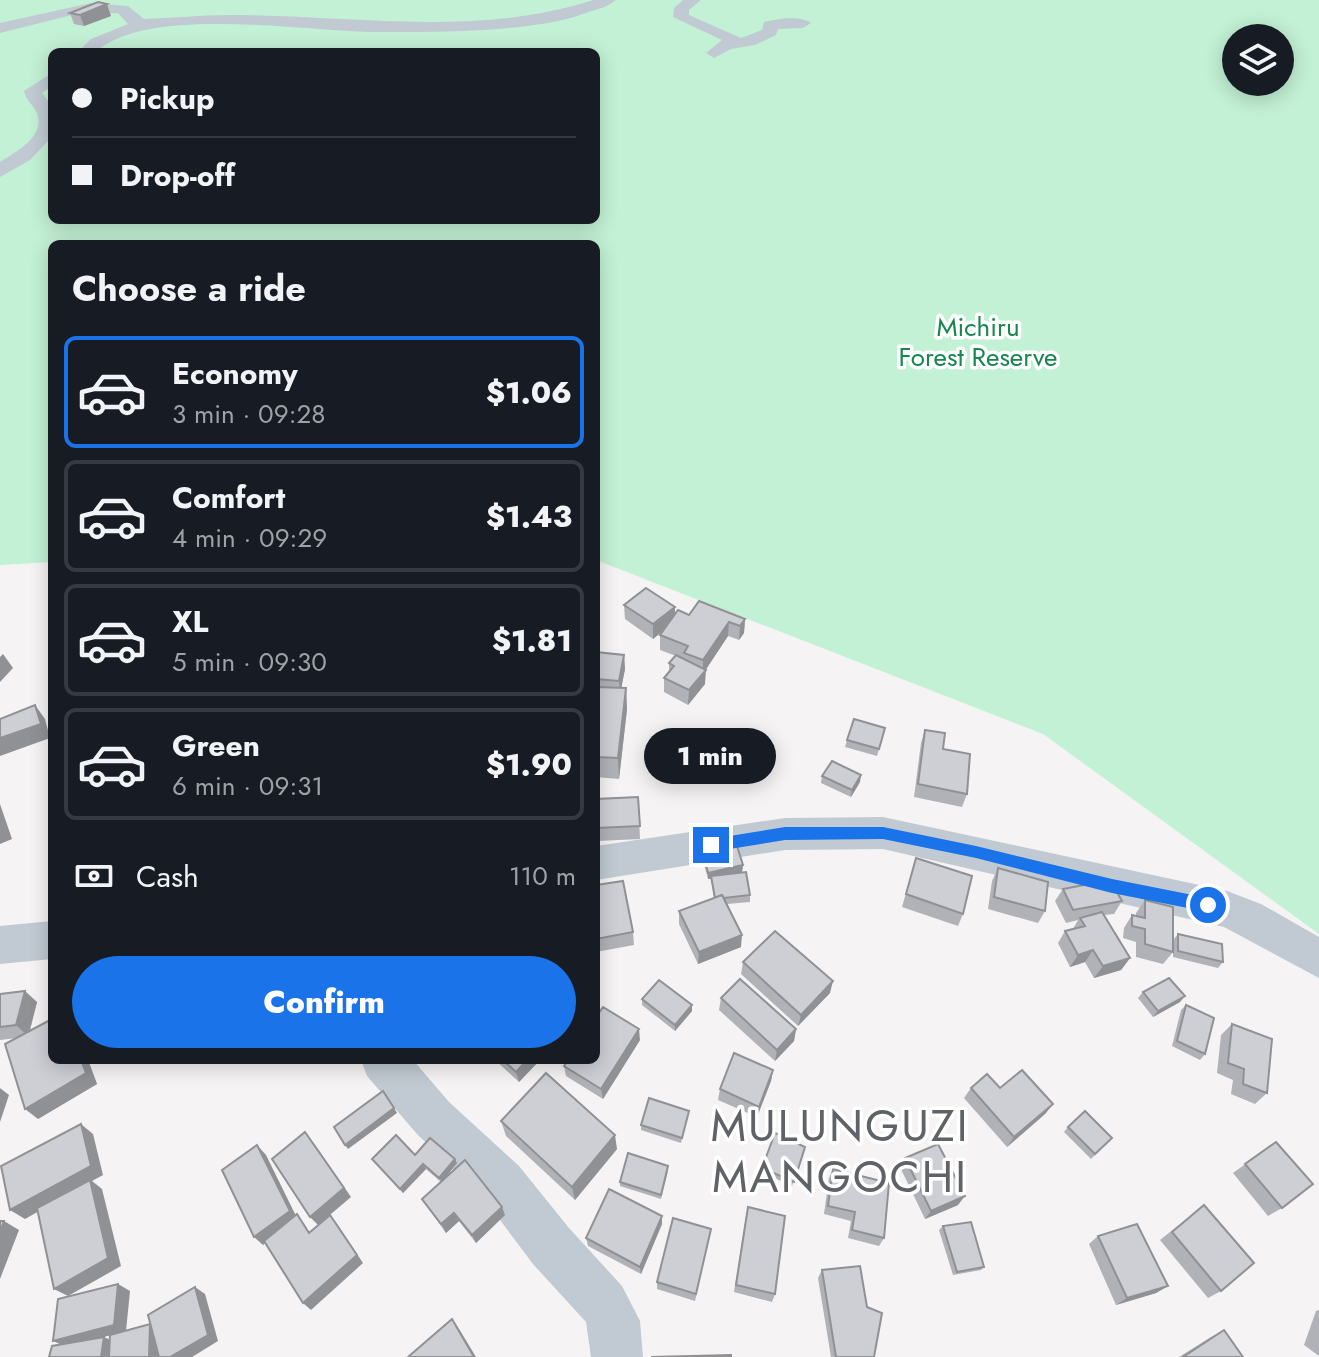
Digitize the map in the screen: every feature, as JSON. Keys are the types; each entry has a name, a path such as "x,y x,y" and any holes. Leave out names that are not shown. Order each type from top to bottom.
{"street":[{"path":"90,48 97,42 142,24 230,20 370,27 521,22 557,17 608,0"},
{"path":"693,0 680,12 681,17 701,28 732,37 731,44"},
{"path":"0,28 47,14 109,6 123,9 132,20 142,24"},
{"path":"714,53 731,44 749,42 770,32 770,25 803,23"},
{"path":"48,81 33,91 33,96 48,110"},
{"path":"0,171 21,158 48,128"},
{"path":"600,862 785,834 883,833 1227,909 1247,917 1319,959"},
{"path":"0,945 48,940"},
{"path":"386,1064 433,1118 502,1183 551,1246 604,1304 614,1321 617,1357"}],"green space":[{"name":"Michiru Forest Reserve","path":"0,0 1319,0 1319,934 1043,734 600,562 600,240 48,240 48,562 0,565"}],"building":[{"path":"98,2 107,4 80,15 70,13"},
{"path":"646,588 675,607 653,624 624,605"},
{"path":"699,601 745,619 740,626 729,622 703,660 684,653 688,646 660,635 678,610 689,615"},
{"path":"600,652 624,655 619,681 600,679"},
{"path":"676,655 706,670 689,690 664,678 674,666 669,663"},
{"path":"600,687 626,688 618,758 600,757"},
{"path":"35,705 41,724 0,738 0,719"},
{"path":"854,719 885,728 879,749 847,740"},
{"path":"925,730 945,733 943,749 970,754 967,794 918,784"},
{"path":"832,761 861,775 852,790 822,776"},
{"path":"638,797 640,826 600,828 600,799"},
{"path":"737,846 743,865 708,873 703,854"},
{"path":"916,858 972,876 963,914 906,894"},
{"path":"998,868 1048,882 1045,911 994,897"},
{"path":"746,872 750,895 715,898 711,876"},
{"path":"1110,880 1122,901 1073,910 1063,889"},
{"path":"623,881 633,932 600,938 600,884"},
{"path":"722,895 742,935 699,952 679,911"},
{"path":"1145,900 1173,907 1173,952 1145,944 1145,929 1132,926 1132,915 1145,918"},
{"path":"1102,912 1130,958 1103,966 1093,950 1078,955 1065,931 1085,926 1080,918"},
{"path":"775,931 833,981 801,1015 743,962"},
{"path":"1178,934 1222,944 1223,962 1178,951"},
{"path":"1169,978 1185,996 1158,1011 1143,992"},
{"path":"740,979 796,1029 777,1050 721,998"},
{"path":"659,980 692,1005 675,1025 642,999"},
{"path":"25,991 16,1025 0,1027 0,994"},
{"path":"1186,1005 1214,1018 1205,1054 1177,1041"},
{"path":"603,1007 639,1029 601,1089 564,1066 600,1064 600,1011"},
{"path":"48,1021 48,1064 83,1064 86,1073 25,1109 5,1044"},
{"path":"1232,1024 1272,1039 1267,1093 1243,1084 1244,1069 1228,1063"},
{"path":"734,1053 773,1070 759,1107 720,1089"},
{"path":"507,1064 523,1064 516,1072"},
{"path":"1022,1070 1053,1104 1014,1137 971,1088 987,1074 1000,1088"},
{"path":"546,1073 615,1135 572,1187 501,1121"},
{"path":"383,1091 394,1108 345,1145 334,1127"},
{"path":"649,1098 689,1111 682,1138 641,1125"},
{"path":"1085,1111 1112,1138 1095,1154 1068,1127"},
{"path":"81,1124 91,1166 10,1210 1,1166"},
{"path":"305,1132 344,1188 310,1217 272,1159"},
{"path":"775,1133 805,1147 794,1182 762,1168"},
{"path":"396,1135 415,1155 430,1138 455,1159 439,1178 423,1164 400,1189 372,1159"},
{"path":"1276,1142 1313,1184 1282,1208 1245,1164"},
{"path":"938,1144 965,1196 931,1211 905,1158"},
{"path":"257,1145 290,1211 254,1237 222,1170"},
{"path":"628,1153 668,1166 661,1195 620,1182"},
{"path":"465,1160 502,1207 472,1235 454,1213 441,1224 422,1199"},
{"path":"833,1169 889,1183 884,1238 852,1230 855,1212 828,1206"},
{"path":"90,1180 108,1258 54,1289 37,1208"},
{"path":"609,1189 662,1216 640,1267 586,1238"},
{"path":"1204,1205 1254,1263 1221,1291 1172,1232"},
{"path":"748,1207 785,1216 775,1294 736,1285"},
{"path":"297,1214 309,1233 330,1215 357,1255 303,1303 264,1241"},
{"path":"673,1218 711,1229 696,1294 657,1282"},
{"path":"971,1222 984,1267 957,1272 943,1226"},
{"path":"1137,1224 1168,1286 1127,1298 1098,1236"},
{"path":"860,1266 867,1307 882,1313 874,1357 836,1357 822,1270"},
{"path":"118,1284 114,1325 53,1341 58,1299"},
{"path":"195,1287 208,1335 170,1357 159,1357 148,1315"},
{"path":"452,1319 474,1357 408,1357"},
{"path":"150,1324 149,1357 109,1357 110,1335"},
{"path":"1224,1330 1243,1357 1183,1357"},
{"path":"104,1337 101,1357 49,1357 52,1346"},
{"path":"731,1355 731,1357 651,1357"}],"district":[{"name":"MULUNGUZI MANGOCHI","path":"840,1152"}],"route":[{"path":"711,845 785,834 883,833 1208,905"}]}
